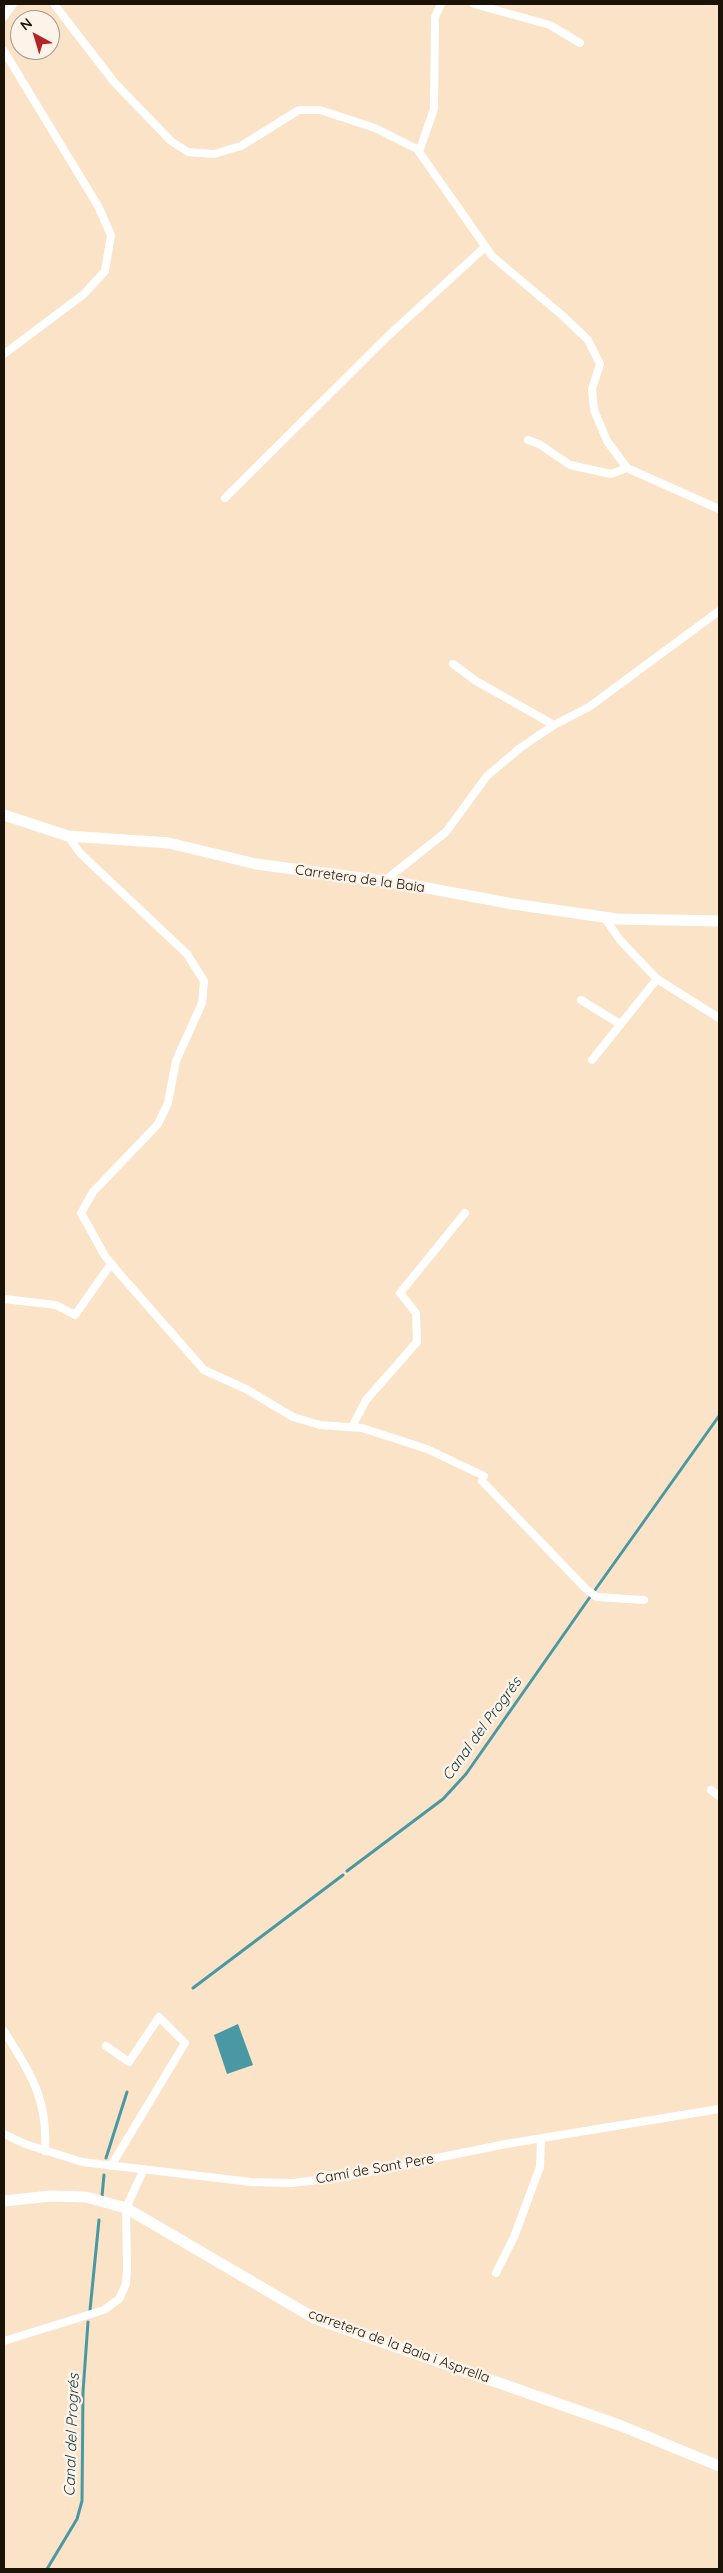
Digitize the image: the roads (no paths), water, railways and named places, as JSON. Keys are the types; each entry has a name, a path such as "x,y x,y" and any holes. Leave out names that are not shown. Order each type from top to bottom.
{"main road":[{"name":"Carretera de la Baia","path":"4,815 68,836 168,843 256,864 604,917 656,921 719,921"},
{"name":"carretera de la Baia i Asprella","path":"4,2201 51,2196 86,2197 126,2208 314,2318 619,2425 719,2466"}],"street":[{"path":"4,16 13,4"},
{"path":"54,4 114,82 171,141 188,152 214,154 241,146 299,110 320,110 375,128 417,148 492,256 563,316 588,340 600,364 592,389 594,410 607,441 627,468 719,509"},
{"path":"419,152 434,109 435,17 441,4"},
{"path":"474,4 550,25 580,43"},
{"path":"4,51 98,206 111,235 105,271 84,294 4,354"},
{"path":"225,498 387,336 486,247"},
{"path":"528,440 540,444 570,465 611,474 627,468"},
{"path":"383,882 446,832 487,776 520,748 554,725 588,707 719,611"},
{"path":"453,664 476,681 554,725"},
{"path":"68,836 80,853 187,954 204,980 202,1003 176,1061 168,1102 158,1124 92,1192 81,1213 111,1264 204,1370 246,1389 293,1417 320,1425 362,1428 427,1449 483,1478 587,1590 597,1597 644,1600"},
{"path":"604,917 620,940 657,979 719,1018"},
{"path":"592,1060 657,979"},
{"path":"581,1000 620,1024"},
{"path":"352,1427 366,1400 417,1342 416,1313 400,1293 464,1213"},
{"path":"4,1299 56,1304 75,1315 111,1264"},
{"path":"711,1790 719,1796"},
{"path":"106,2046 129,2062 159,2017 185,2043 112,2166"},
{"path":"4,2032 35,2080 46,2129 45,2151"},
{"name":"Camí de Sant Pere","path":"4,2134 45,2151 82,2162 252,2182 292,2183 343,2178 541,2138 719,2109"},
{"path":"496,2273 514,2237 540,2168 541,2138"},
{"path":"4,2341 104,2310 119,2298 126,2284 126,2208 144,2169"}],"water":[{"path":"238,2024 253,2065 227,2074 214,2035"}],"waterway":[{"name":"Canal del Progrés","path":"595,1590 719,1416"},
{"name":"Canal del Progrés","path":"347,1871 443,1799 466,1774 590,1597"},
{"name":"Canal del Progrés","path":"193,1988 343,1875"},
{"name":"Canal del Progrés","path":"106,2158 127,2092"},
{"name":"Canal del Progrés","path":"102,2196 104,2175"},
{"name":"Canal del Progrés","path":"90,2310 99,2220"},
{"name":"Canal del Progrés","path":"47,2569 77,2519 82,2501 83,2392 88,2322"}]}
